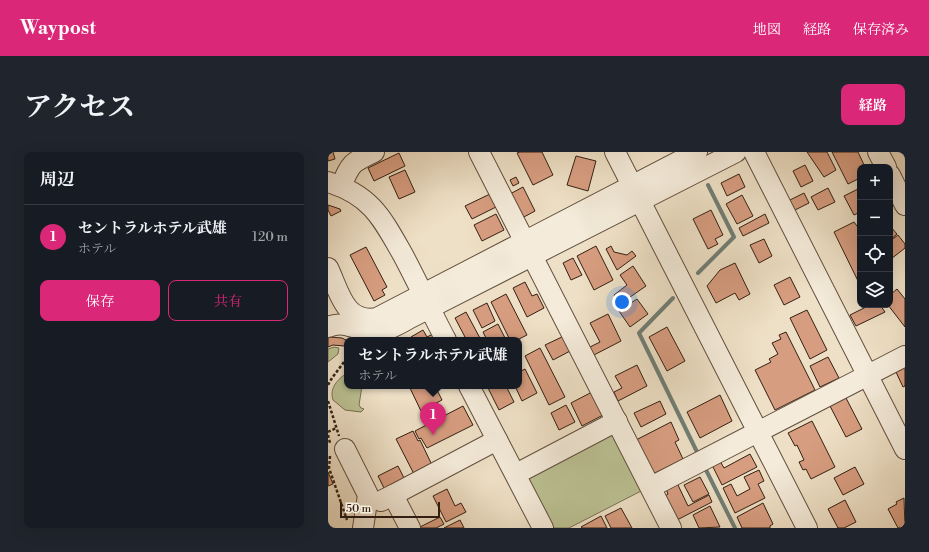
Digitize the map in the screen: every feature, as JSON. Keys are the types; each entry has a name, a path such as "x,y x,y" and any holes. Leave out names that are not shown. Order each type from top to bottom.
{"street":[{"path":"374,152 353,163 335,184 368,204 385,223 445,337"},
{"path":"478,152 671,528"},
{"path":"615,152 807,528"},
{"path":"636,193 697,152"},
{"path":"328,268 342,300 349,311 360,317 371,319 377,318 427,301 636,193 736,152"},
{"path":"754,152 905,448"},
{"path":"878,152 884,164"},
{"path":"897,180 905,204"},
{"path":"328,327 335,324 342,324 372,332 380,332 410,318 427,301"},
{"path":"650,486 905,356"},
{"path":"471,389 543,528"},
{"path":"516,474 617,421"},
{"path":"366,508 497,440"},
{"path":"335,450 368,495 366,508 355,524"},
{"path":"393,495 410,528"}],"path":[{"path":"328,386 344,362"},
{"path":"328,401 336,428 335,450 329,468 355,524"},
{"path":"328,432 336,428"},
{"path":"328,435 335,450"}],"green space":[{"path":"334,347 339,348 338,354 328,362 328,349"},
{"path":"344,375 344,389 362,389 359,405 364,409 361,412 345,410 333,400 333,388"},
{"path":"615,431 645,489 569,528 554,528 527,476"}],"building":[{"path":"328,152 333,152 335,159 328,161"},
{"path":"542,152 553,175 533,185 517,153"},
{"path":"807,152 827,152 836,170 824,177"},
{"path":"832,152 858,152 864,164 857,164 857,180 848,184"},
{"path":"399,153 405,166 374,181 368,168"},
{"path":"576,156 596,161 588,191 567,185"},
{"path":"805,165 813,181 801,187 793,171"},
{"path":"405,170 415,192 399,199 389,177"},
{"path":"739,174 745,187 727,196 721,183"},
{"path":"516,177 519,183 513,186 510,180"},
{"path":"523,187 535,211 522,218 510,194"},
{"path":"828,188 835,202 818,210 811,197"},
{"path":"857,190 857,214 854,215 844,196"},
{"path":"804,193 809,203 793,211 788,201"},
{"path":"490,194 496,207 472,219 465,206"},
{"path":"742,195 753,216 737,224 726,204"},
{"path":"328,205 340,209 341,211 331,216 328,210"},
{"path":"711,210 723,235 715,239 718,244 708,249 693,219"},
{"path":"496,214 504,230 482,241 474,225"},
{"path":"765,214 769,223 743,236 739,228"},
{"path":"854,222 857,226 857,279 834,232"},
{"path":"893,229 897,234 893,237"},
{"path":"898,235 905,244 905,248 893,257 893,239"},
{"path":"764,239 772,256 759,263 750,245"},
{"path":"596,246 613,280 594,290 577,256"},
{"path":"611,246 614,252 627,255 632,251 636,256 617,270 606,249"},
{"path":"366,247 387,287 382,290 385,295 374,301 350,255"},
{"path":"573,258 582,275 571,280 563,263"},
{"path":"735,263 750,294 739,300 735,293 716,303 707,286 720,270"},
{"path":"633,266 646,286 620,304 614,295 627,285 620,275"},
{"path":"790,277 800,297 784,305 774,285"},
{"path":"525,282 532,296 537,294 544,308 527,317 513,288"},
{"path":"897,289 905,299 905,327 890,308 893,308 893,292"},
{"path":"506,294 527,335 522,338 508,337 491,302"},
{"path":"637,299 648,314 630,327 619,311"},
{"path":"487,303 495,321 482,328 473,310"},
{"path":"864,308 882,308 885,312 856,326 850,315"},
{"path":"807,310 827,350 810,359 790,318"},
{"path":"466,312 479,337 465,337 455,318"},
{"path":"608,314 621,341 592,356 588,348 600,342 590,323"},
{"path":"498,324 504,337 486,337 483,332"},
{"path":"667,327 685,361 667,371 649,337"},
{"path":"423,330 427,337 411,337"},
{"path":"786,332 815,390 775,410 755,370 771,362 769,359 778,354 772,343 781,339 779,335"},
{"path":"433,334 434,337 427,337"},
{"path":"564,336 572,350 553,360 545,345"},
{"path":"328,338 344,339 344,346 333,345 328,347"},
{"path":"540,348 565,397 549,405 525,356"},
{"path":"828,357 839,378 820,387 810,366"},
{"path":"637,365 647,386 618,401 614,392 622,388 615,376"},
{"path":"905,367 905,386 903,387 896,372"},
{"path":"525,369 537,393 522,401 516,389 522,389 522,370"},
{"path":"410,389 436,389 442,400 421,411"},
{"path":"488,389 508,389 514,402 499,410"},
{"path":"592,392 603,415 582,426 571,403"},
{"path":"720,395 732,421 700,438 687,412"},
{"path":"846,398 862,429 846,437 830,406"},
{"path":"660,401 666,414 641,427 634,413"},
{"path":"566,405 575,422 559,430 551,413"},
{"path":"463,406 473,425 427,448 421,438 419,439 415,431"},
{"path":"812,421 835,467 811,479 806,469 803,470 799,462 804,460 797,445 795,446 788,433"},
{"path":"671,422 679,440 675,442 683,459 653,474 636,440"},
{"path":"413,431 418,441 420,440 432,465 414,474 396,439"},
{"path":"750,454 757,467 722,485 712,465 720,461 724,468"},
{"path":"398,466 405,480 385,490 378,476"},
{"path":"855,467 864,484 843,495 834,478"},
{"path":"759,470 764,481 758,484 765,498 735,513 723,488 731,484 737,496 750,489 744,477"},
{"path":"328,472 333,484 328,486"},
{"path":"700,477 709,494 693,502 684,485"},
{"path":"677,483 688,506 709,495 712,502 677,520 665,496 668,494 666,489"},
{"path":"447,489 455,506 461,503 466,512 446,522 433,496"},
{"path":"904,498 905,528 898,528 888,509 897,504 896,502"},
{"path":"845,500 856,522 844,528 838,528 828,509"},
{"path":"763,503 773,524 770,528 742,528 737,517"},
{"path":"710,506 720,527 699,528 693,515"},
{"path":"621,508 632,528 611,528 605,516"},
{"path":"601,516 607,528 581,527"},
{"path":"440,517 444,524 436,528 420,527"},
{"path":"460,520 464,528 444,528"}],"waterway":[{"path":"698,273 734,237 708,185"},
{"path":"673,298 639,333 699,456"},
{"path":"704,466 735,528"}],"place":[{"name":"セントラルホテル武雄","path":"433,435"}]}
